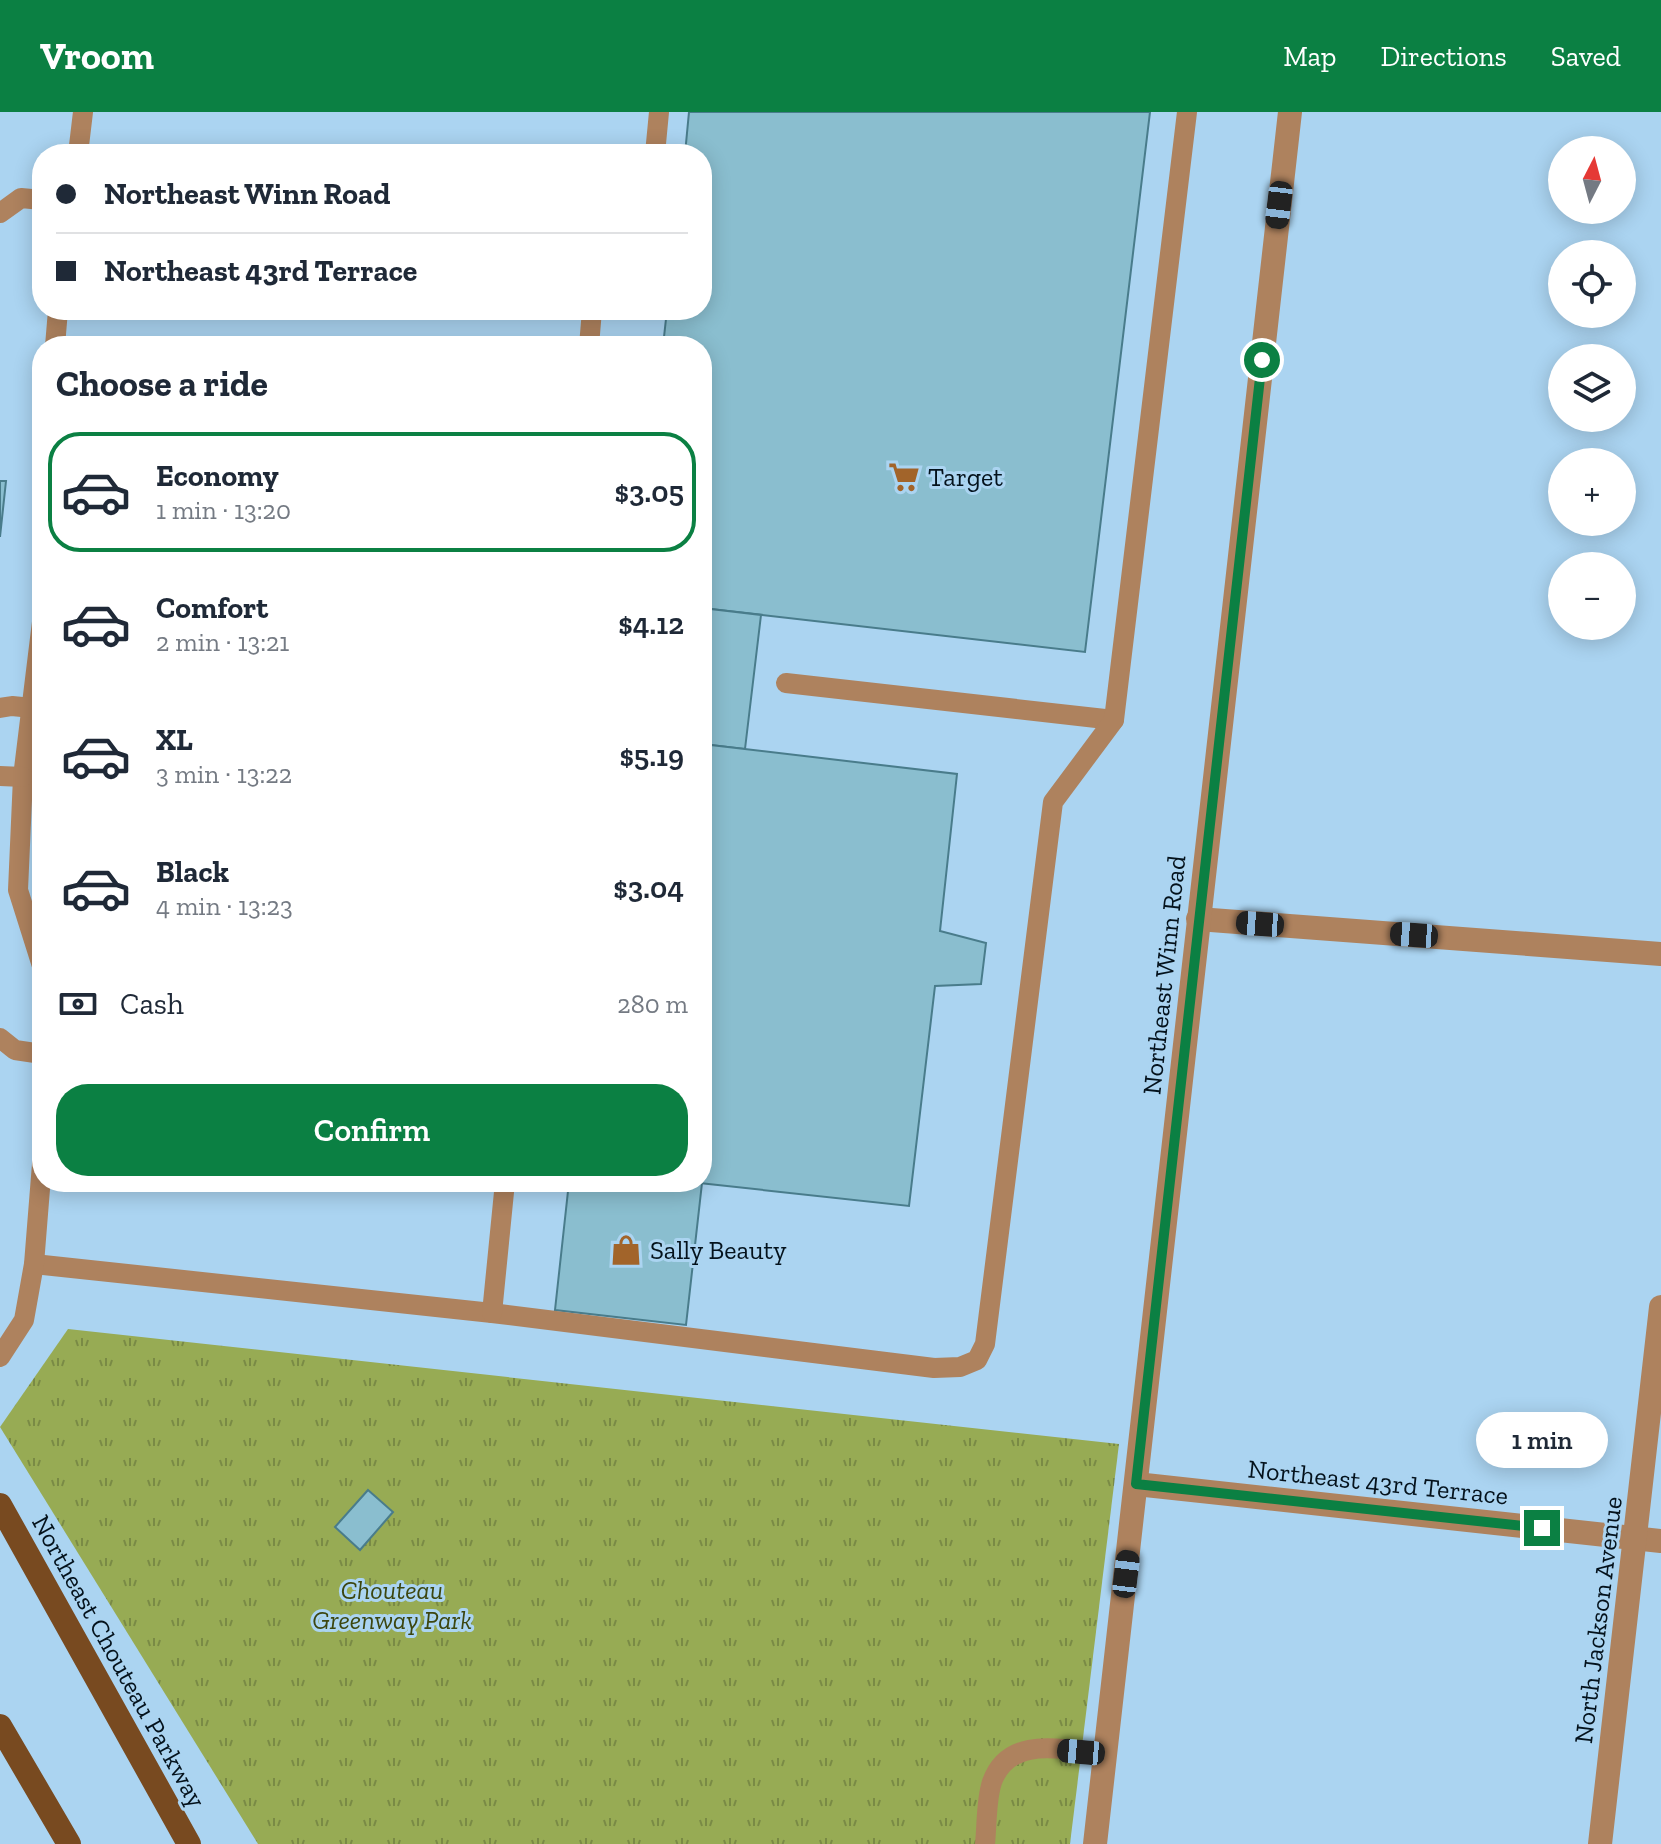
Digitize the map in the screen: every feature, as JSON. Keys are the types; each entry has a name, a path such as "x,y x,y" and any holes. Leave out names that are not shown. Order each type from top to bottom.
{"main road":[{"name":"Northeast Chouteau Parkway","path":"0,1505 189,1844"},
{"path":"0,1726 69,1844"}],"street":[{"name":"Northeast Winn Road","path":"1095,1844 1290,112"},
{"path":"1198,919 1661,954"},
{"name":"North Jackson Avenue","path":"1600,1844 1661,1307"},
{"name":"Northeast 43rd Terrace","path":"1136,1484 1661,1541"}],"lane":[{"path":"79,144 83,112"},
{"path":"656,144 659,112"},
{"path":"34,1264 492,1313 934,1368 960,1367 977,1360 985,1344 1053,802 1114,720 1187,112"},
{"path":"0,213 21,198 32,199"},
{"path":"786,683 1114,720"},
{"path":"0,708 32,708 23,777 18,890 32,934"},
{"path":"0,776 23,777"},
{"path":"1,1047 32,1053"},
{"path":"0,1357 24,1320 34,1264 40,1192"},
{"path":"492,1313 504,1192"},
{"path":"985,1844 992,1784 1005,1759 1030,1748 1106,1754"}],"green space":[{"name":"Chouteau Greenway Park","path":"68,1329 1119,1444 1070,1844 258,1844 0,1427"}],"building":[{"name":"Target","path":"689,112 1150,112 1085,652 712,609 712,336 664,336 666,320 712,320 712,144 686,144"},
{"path":"0,481 6,481 0,537"},
{"path":"712,609 761,615 745,749 712,745"},
{"path":"712,745 957,774 940,931 986,943 981,984 935,986 909,1206 712,1184"},
{"path":"568,1192 701,1192 686,1325 555,1310"},
{"path":"368,1490 393,1512 360,1550 335,1527"}],"place":[{"name":"Target","path":"904,477"},
{"name":"Sally Beauty","path":"626,1250"}],"route":[{"path":"1262,360 1136,1484 1542,1528"}]}
